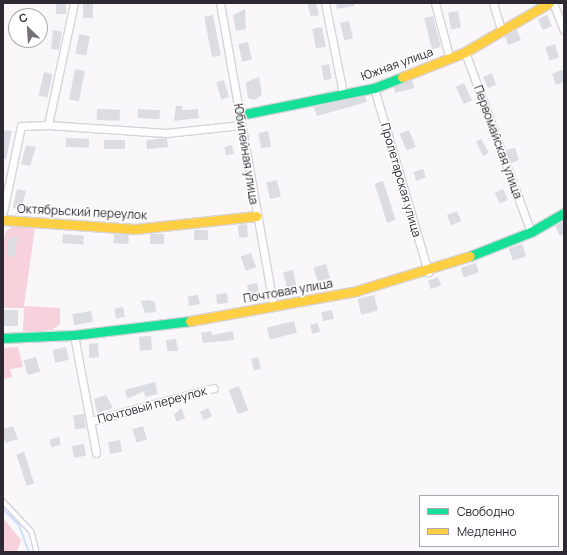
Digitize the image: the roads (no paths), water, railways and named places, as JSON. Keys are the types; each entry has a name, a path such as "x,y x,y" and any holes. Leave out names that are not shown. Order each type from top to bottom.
{"street":[{"path":"48,126 74,3"},
{"name":"Юбилейная улица","path":"220,3 242,124 256,216 273,304"},
{"path":"325,3 343,93"},
{"path":"435,3 449,56"},
{"path":"494,3 501,30"},
{"name":"Южная улица","path":"240,115 343,93 374,88 449,56 465,52 549,3"},
{"path":"554,3 564,30"},
{"name":"Первомайская улица","path":"465,52 531,232"},
{"name":"Пролетарская улица","path":"374,88 428,272"},
{"path":"3,212 21,126 48,126 166,133 242,124"},
{"name":"Почтовая улица","path":"3,338 74,335 213,318 273,304 356,291 428,272 531,232 564,214"},
{"name":"Октябрьский переулок","path":"3,220 135,229 256,216"},
{"name":"Почтовый переулок","path":"74,335 96,453"},
{"name":"Почтовый переулок","path":"91,421 214,388"}],"lane":[{"path":"3,500 32,532 37,552"}],"waterway":[{"path":"3,509 19,525 29,552"}]}
